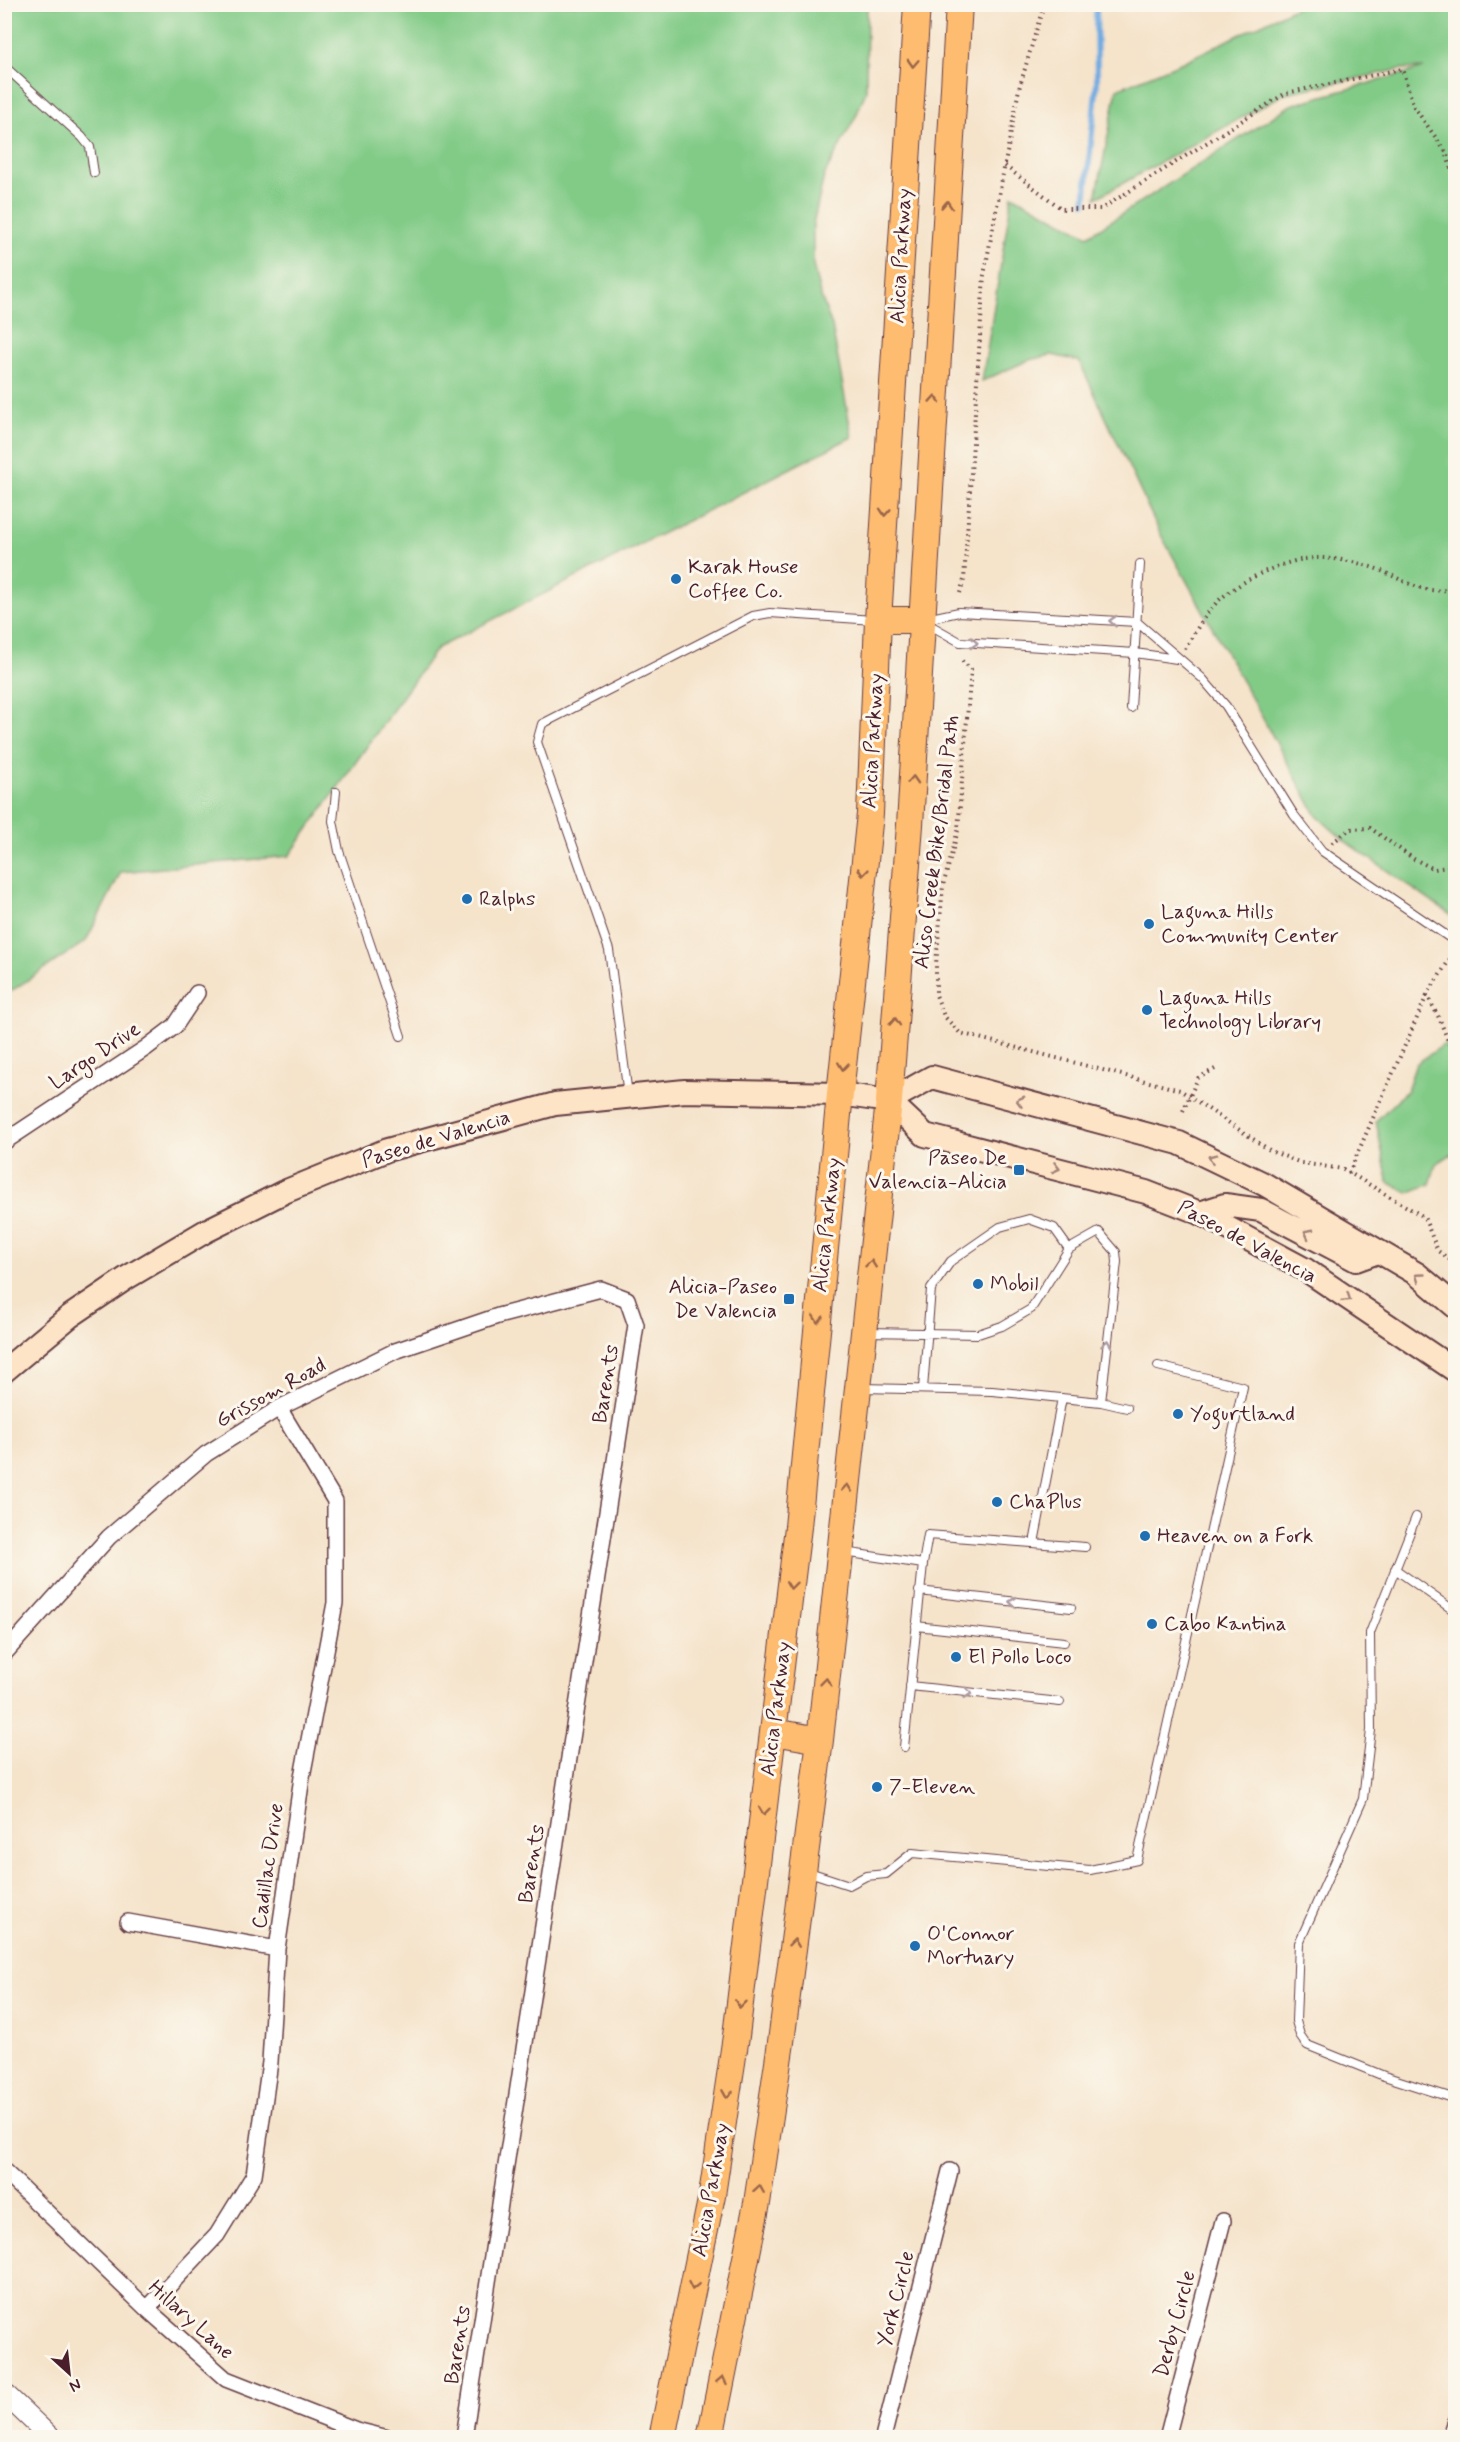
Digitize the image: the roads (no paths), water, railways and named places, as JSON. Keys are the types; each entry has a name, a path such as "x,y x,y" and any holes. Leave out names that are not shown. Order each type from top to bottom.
{"main road":[{"name":"Alicia Parkway","path":"662,2438 712,2195 736,2036 798,1527 870,814 878,620 917,4"},
{"name":"Alicia Parkway","path":"710,2438 757,2203 781,2042 820,1740 889,1101 910,825 959,4"},
{"path":"878,620 921,620"},
{"path":"889,1101 932,1077 1179,1143 1264,1184 1417,1274 1455,1306"},
{"name":"Paseo de Valencia","path":"4,1371 69,1317 128,1277 206,1231 284,1192 387,1150 555,1104 685,1091 840,1094 889,1101 925,1135 1146,1192 1200,1213 1306,1270 1455,1371"},
{"path":"1200,1213 1225,1204 1261,1210 1356,1260 1378,1252"},
{"path":"774,1732 820,1740"}],"street":[{"name":"Largo Drive","path":"4,1142 146,1048 175,1026 197,993"},
{"name":"Grissom Road","path":"4,1654 109,1538 206,1454 279,1408 395,1351 498,1316 601,1289 627,1299"},
{"name":"Barents","path":"464,2438 636,1325 627,1299"},
{"name":"Cadillac Drive","path":"147,2309 217,2235 254,2175 270,2062 277,1949 302,1777 335,1604 335,1501 279,1408"},
{"path":"128,1922 277,1949"},
{"name":"Hillary Lane","path":"4,2171 147,2309 226,2379 354,2434 388,2438"},
{"name":"York Circle","path":"883,2438 950,2171"},
{"name":"Derby Circle","path":"1167,2438 1223,2221"},
{"path":"4,2393 51,2438"},
{"path":"1450,2438 1455,2421"}],"lane":[{"path":"4,66 82,137 90,147 94,173"},
{"path":"1131,708 1140,564"},
{"path":"921,620 959,612 1137,622 1202,678 1226,706 1294,815 1322,851 1455,942"},
{"path":"628,1096 609,950 537,742 542,724 753,616 770,613 878,620"},
{"path":"921,620 960,642 1135,653 1178,659"},
{"path":"336,792 333,821 339,851 402,1036"},
{"path":"923,1389 932,1289 951,1261 1000,1227 1029,1219 1054,1228 1069,1249"},
{"path":"864,1332 978,1335 1002,1326 1031,1308 1069,1249 1099,1232 1116,1252 1117,1262 1101,1402"},
{"path":"804,1870 849,1885 866,1876 886,1874 912,1853 1090,1870 1137,1860 1243,1388 1158,1366"},
{"path":"858,1388 992,1391 1101,1402 1127,1408"},
{"path":"1034,1543 1062,1398"},
{"path":"1416,1517 1370,1633 1371,1730 1363,1799 1299,1943 1296,2021 1300,2035 1307,2045 1384,2076 1455,2099"},
{"path":"904,1747 919,1591 928,1535 1085,1547"},
{"path":"840,1552 923,1564"},
{"path":"1395,1569 1455,1612"},
{"path":"919,1591 1071,1608"},
{"path":"916,1626 1064,1642"},
{"path":"910,1686 1060,1702"}],"waterway":[{"path":"1085,203 1097,81 1096,4"}],"place":[{"name":"Karak House Coffee Co.","path":"676,579"},
{"name":"Ralphs","path":"467,899"},
{"name":"Laguna Hills Community Center","path":"1149,924"},
{"name":"Laguna Hills Technology Library","path":"1147,1010"},
{"name":"Paseo De Valencia-Alicia","path":"1019,1170"},
{"name":"Mobil","path":"978,1284"},
{"name":"Alicia-Paseo De Valencia","path":"789,1299"},
{"name":"Yogurtland","path":"1178,1414"},
{"name":"ChaPlus","path":"997,1502"},
{"name":"Heaven on a Fork","path":"1145,1536"},
{"name":"Cabo Kantina","path":"1152,1624"},
{"name":"El Pollo Loco","path":"956,1657"},
{"name":"7-Eleven","path":"877,1787"},
{"name":"O'Connor Mortuary","path":"915,1946"}]}
